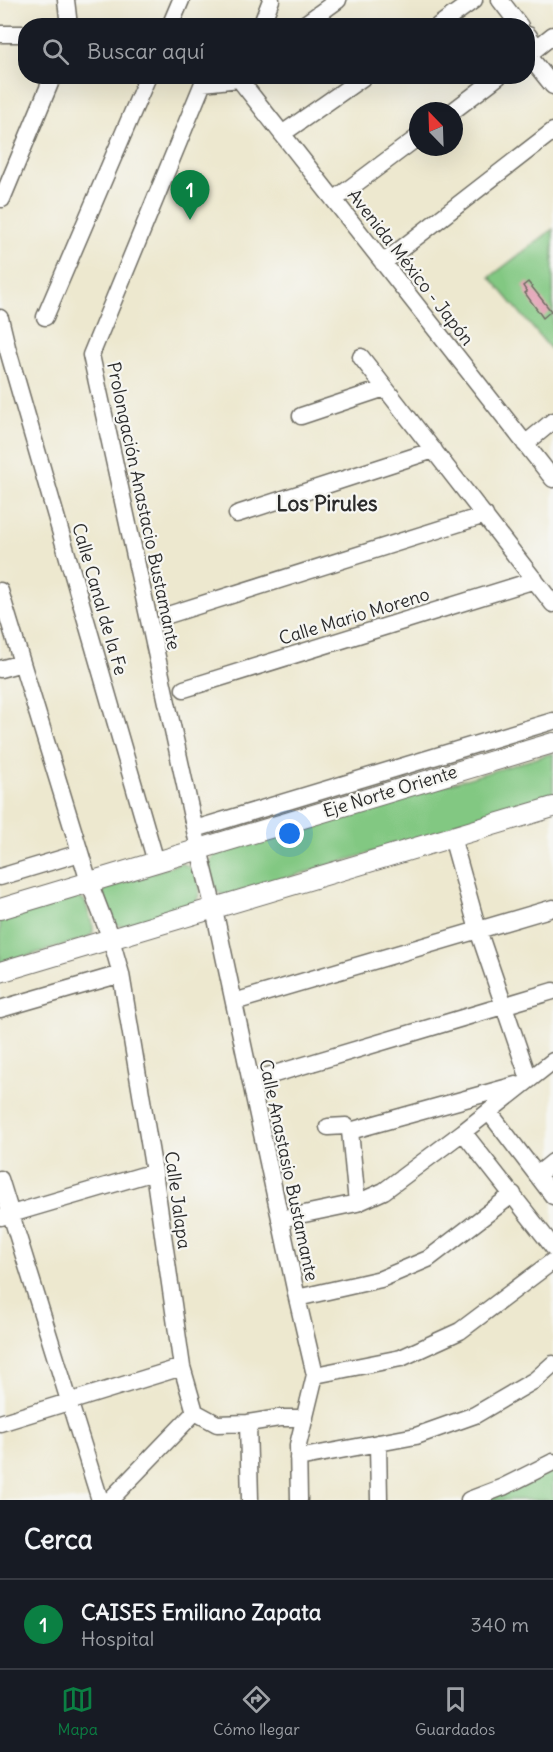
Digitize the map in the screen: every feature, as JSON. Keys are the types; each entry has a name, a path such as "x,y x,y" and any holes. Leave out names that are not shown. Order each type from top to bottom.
{"main road":[{"name":"Eje Norte Oriente","path":"0,909 553,743"},
{"path":"0,972 553,807"}],"street":[{"path":"66,0 68,18"},
{"path":"173,18 181,0"},
{"path":"264,18 271,0"},
{"path":"313,18 338,0"},
{"path":"449,18 474,0"},
{"path":"500,0 514,18"},
{"path":"0,34 18,34"},
{"path":"535,45 553,35"},
{"path":"535,56 553,86"},
{"path":"2,199 50,84"},
{"path":"45,317 145,84"},
{"name":"Prolongación Anastacio Bustamante","path":"198,84 91,355 199,849"},
{"name":"Avenida México - Japón","path":"244,84 553,479"},
{"path":"282,135 354,84"},
{"path":"463,103 488,84"},
{"path":"383,262 553,131"},
{"path":"334,200 409,144"},
{"name":"Calle Canal de la Fe","path":"0,318 3,348 156,861"},
{"path":"361,357 553,604"},
{"path":"301,416 385,388"},
{"path":"525,444 553,422"},
{"path":"237,514 434,450"},
{"path":"168,615 485,515"},
{"name":"Calle Mario Moreno","path":"184,689 535,580"},
{"name":"Calle Jalapa","path":"0,591 89,882 111,939 121,974 154,1172 182,1367 195,1412"},
{"path":"0,669 22,663"},
{"name":"Eje Norte Oriente","path":"195,829 553,721"},
{"path":"452,837 478,930 526,1081"},
{"name":"Calle Anastasio Bustamante","path":"199,849 315,1375 298,1445 299,1500"},
{"path":"0,878 80,853"},
{"path":"234,1002 553,908"},
{"path":"0,1009 121,974"},
{"path":"251,1081 553,991"},
{"path":"280,1219 357,1203 384,1191 553,1061"},
{"path":"350,1131 526,1081"},
{"path":"489,1112 553,1196"},
{"path":"328,1127 346,1126 350,1131 357,1203"},
{"path":"463,1132 553,1247"},
{"path":"537,1174 553,1162"},
{"path":"5,1216 154,1172"},
{"path":"0,1179 5,1216 100,1500"},
{"path":"297,1298 381,1279 428,1259 513,1194"},
{"path":"315,1375 401,1358 460,1330 553,1261"},
{"path":"298,1458 416,1436 475,1415 535,1380 553,1364"},
{"path":"0,1423 182,1367"},
{"path":"110,1500 195,1412 217,1424 304,1418"},
{"path":"248,1423 250,1500"},
{"path":"378,1443 379,1500"},
{"path":"469,1500 553,1462"}],"green space":[{"path":"553,229 553,352 490,277"},
{"path":"553,753 553,799 225,896 216,891 209,864 214,855 220,852"},
{"path":"180,863 193,870 199,881 199,894 193,906 123,927 112,923 102,899 105,888"},
{"path":"75,896 85,901 93,933 85,939 0,964 0,919"},
{"path":"553,1468 553,1500 484,1500"}],"building":[{"path":"528,282 551,311 543,318 525,293 527,292 523,286"}],"place":[{"name":"CAISES Emiliano Zapata","path":"190,220"}],"district":[{"name":"Los Pirules","path":"327,503"}]}
